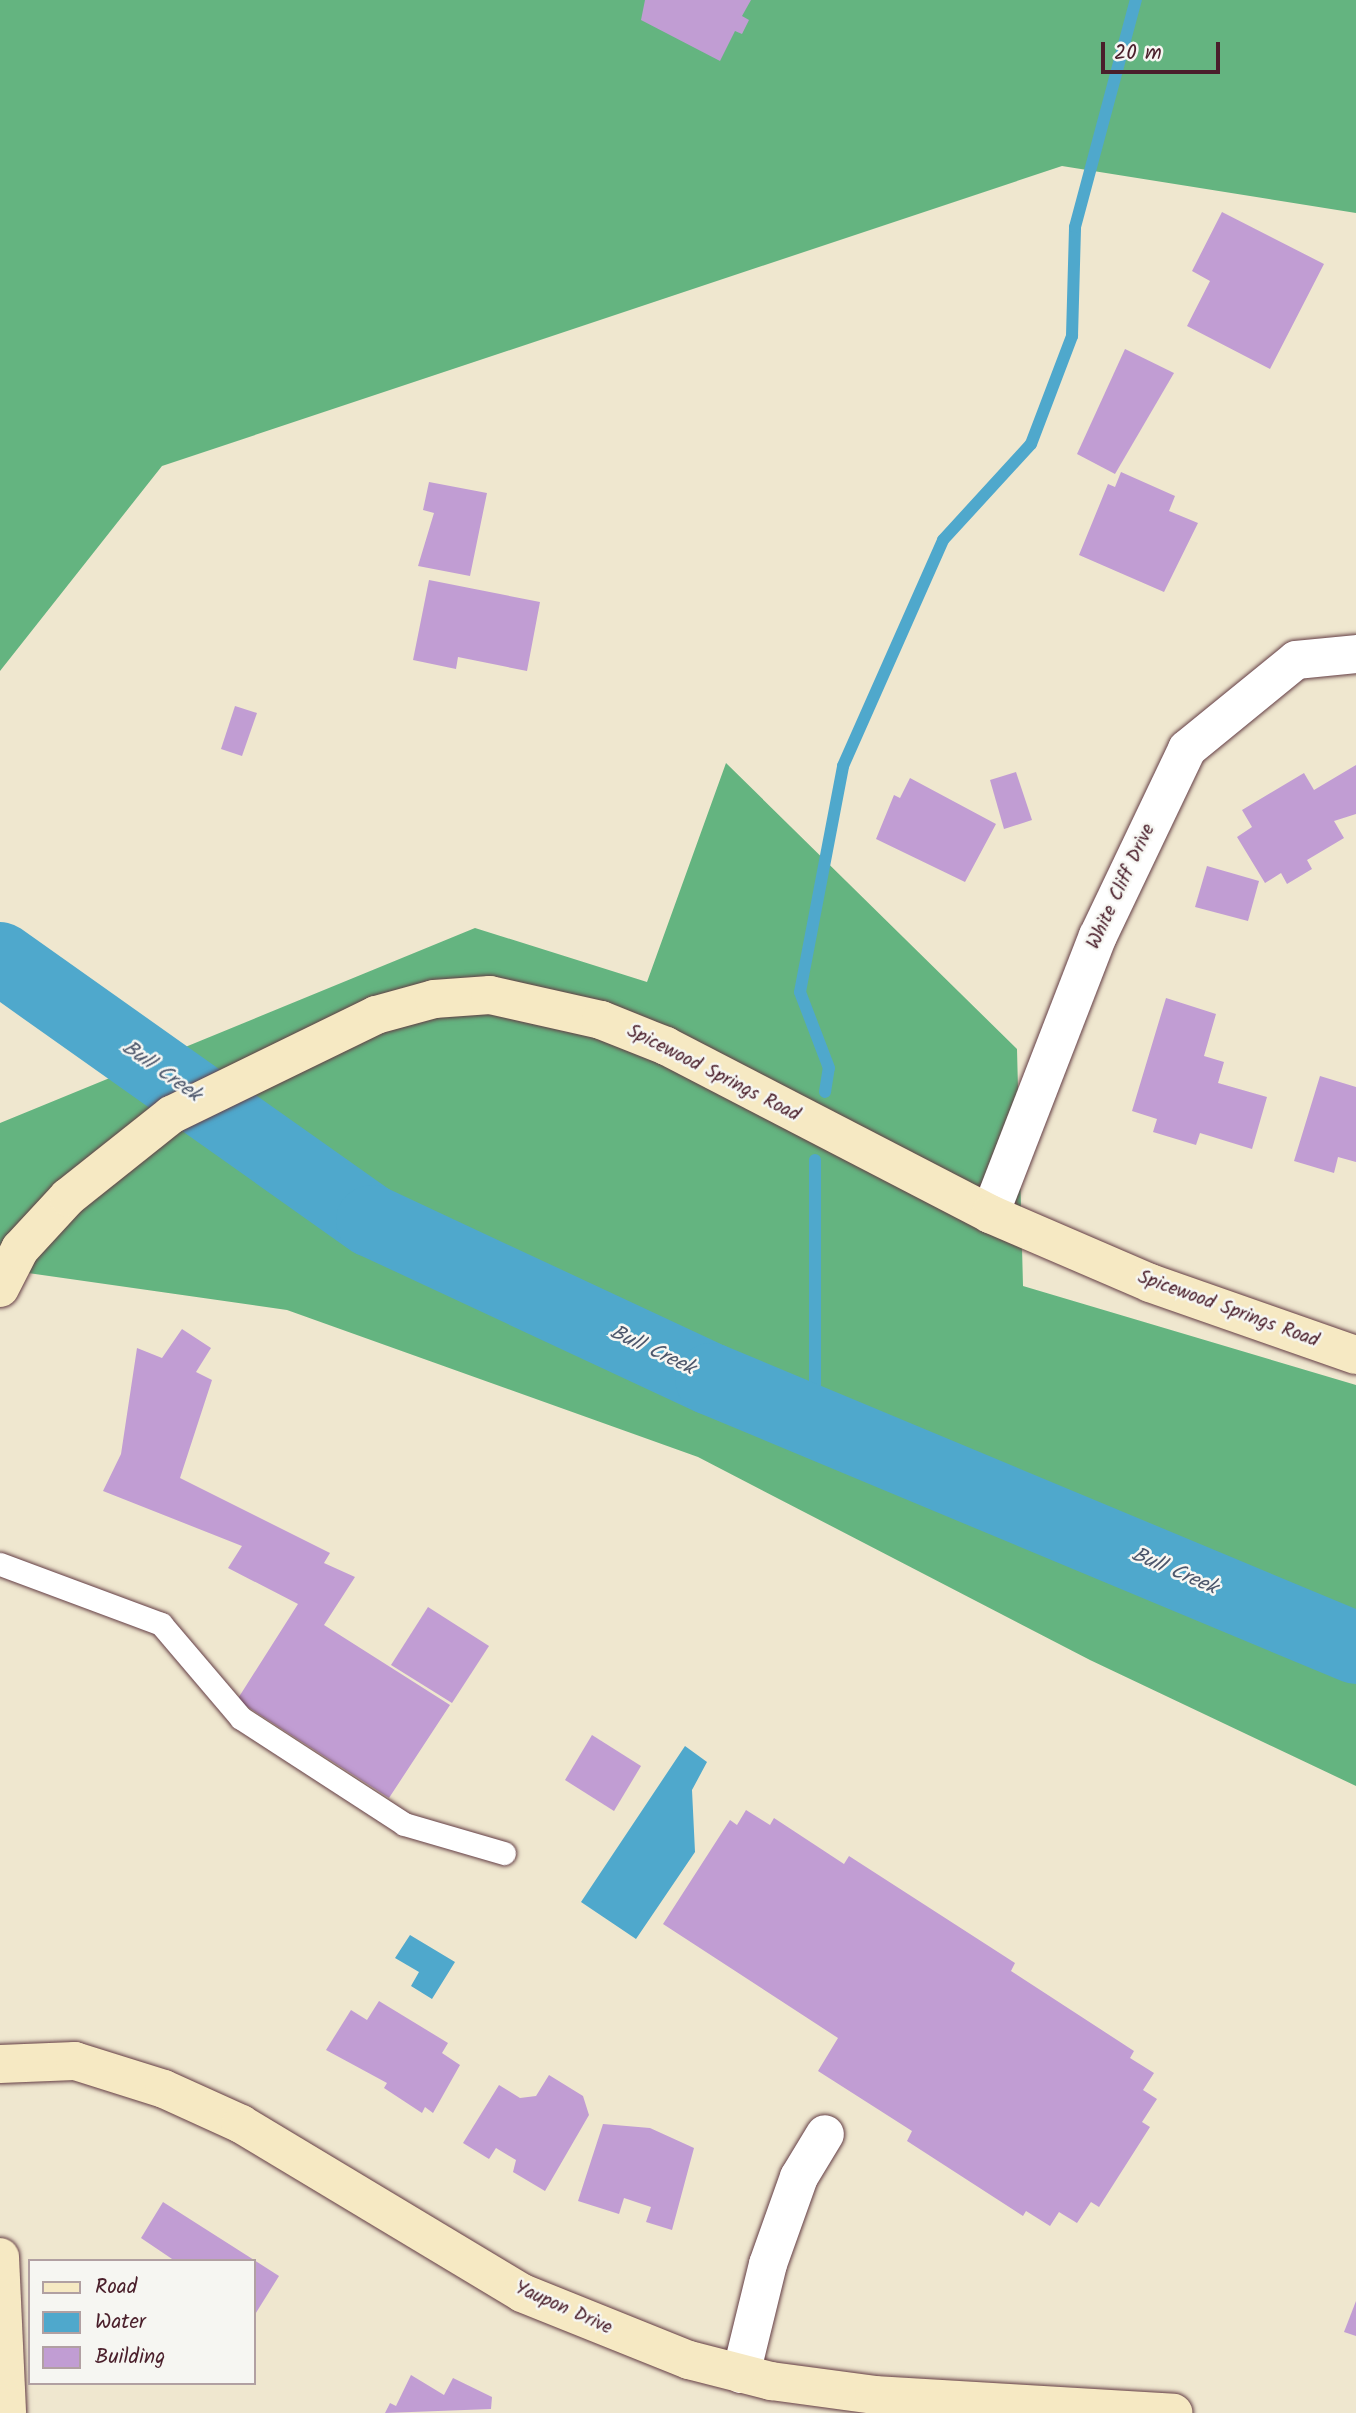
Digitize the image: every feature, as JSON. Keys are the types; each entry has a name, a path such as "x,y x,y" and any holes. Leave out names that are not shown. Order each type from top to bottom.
{"main road":[{"name":"Spicewood Springs Road","path":"0,1288 20,1249 68,1197 172,1115 317,1041 434,999 490,995 601,1020 666,1046 990,1214 1150,1283 1356,1355"},
{"name":"Yaupon Drive","path":"0,2064 75,2061 164,2089 241,2124 522,2293 592,2325 741,2374 874,2395 1173,2413"},
{"path":"0,2257 7,2413"}],"street":[{"name":"White Cliff Drive","path":"990,1214 1098,936 1188,749 1296,660 1356,654"},
{"path":"741,2374 773,2252 799,2177 825,2134"}],"lane":[{"path":"0,1564 161,1624 241,1718 404,1824 504,1853"}],"green space":[{"path":"0,0 1356,0 1356,213 1062,166 162,466 0,671"},
{"path":"726,763 1017,1049 1023,1286 1356,1385 1356,1786 1090,1660 698,1457 287,1310 0,1269 0,1123 475,928 647,982"}],"water":[{"path":"685,1746 707,1762 692,1790 695,1852 636,1939 581,1902"},
{"path":"410,1935 455,1962 432,1999 411,1986 419,1972 395,1958"}],"building":[{"path":"645,0 751,0 742,16 749,20 742,34 735,31 720,61 641,20"},
{"path":"1222,212 1324,264 1270,369 1187,326 1210,281 1192,271"},
{"path":"1125,349 1174,373 1115,474 1077,454"},
{"path":"1121,472 1175,496 1169,511 1198,523 1164,592 1079,555 1108,484 1115,487"},
{"path":"429,482 487,493 470,576 418,566 434,513 423,510"},
{"path":"429,580 540,602 527,671 458,657 456,669 413,660"},
{"path":"235,706 257,713 242,756 221,749"},
{"path":"1356,765 1356,814 1334,821 1344,838 1307,860 1312,869 1287,884 1281,873 1265,883 1237,837 1252,827 1242,810 1304,773 1314,790"},
{"path":"1016,772 1032,820 1004,829 990,780"},
{"path":"910,778 996,824 965,882 876,839 894,795 900,798"},
{"path":"1207,866 1259,881 1248,921 1195,907"},
{"path":"1166,998 1216,1014 1204,1056 1224,1062 1218,1083 1267,1097 1252,1149 1200,1133 1196,1145 1153,1132 1157,1119 1132,1111"},
{"path":"1320,1076 1356,1087 1356,1162 1338,1157 1334,1173 1294,1161"},
{"path":"182,1329 211,1348 196,1372 212,1380 180,1478 330,1553 324,1563 355,1577 324,1625 450,1705 389,1798 237,1700 298,1604 228,1568 242,1546 103,1491 121,1454 137,1348 162,1358"},
{"path":"428,1607 489,1646 452,1703 391,1665"},
{"path":"592,1735 641,1766 614,1811 565,1780"},
{"path":"746,1810 770,1825 774,1818 844,1864 849,1856 1015,1963 1011,1971 1134,2051 1130,2058 1154,2073 1143,2090 1157,2099 1142,2122 1150,2127 1099,2207 1091,2202 1077,2223 1059,2212 1050,2226 1026,2211 1023,2216 907,2141 912,2131 818,2071 838,2038 663,1924 730,1820 737,1825"},
{"path":"379,2001 448,2043 442,2053 460,2065 433,2113 425,2107 422,2113 384,2088 387,2083 326,2050 351,2010 367,2020"},
{"path":"549,2075 583,2096 589,2115 545,2191 513,2172 516,2160 496,2148 489,2159 463,2143 499,2085 520,2098 536,2096"},
{"path":"603,2124 650,2128 694,2148 672,2230 646,2222 651,2207 624,2198 619,2214 578,2201"},
{"path":"163,2202 252,2259 172,2259 141,2238"},
{"path":"256,2261 279,2276 256,2313"},
{"path":"1356,2301 1356,2336 1344,2332"},
{"path":"411,2375 444,2395 453,2378 492,2397 491,2409 385,2413 390,2403 396,2406"}],"waterway":[{"path":"825,1092 829,1068 800,992 843,766 943,540 1031,444 1072,336 1075,227 1136,0"},
{"name":"Bull Creek","path":"0,958 372,1221 711,1379 1356,1648"},
{"path":"815,1160 815,1422"}]}
